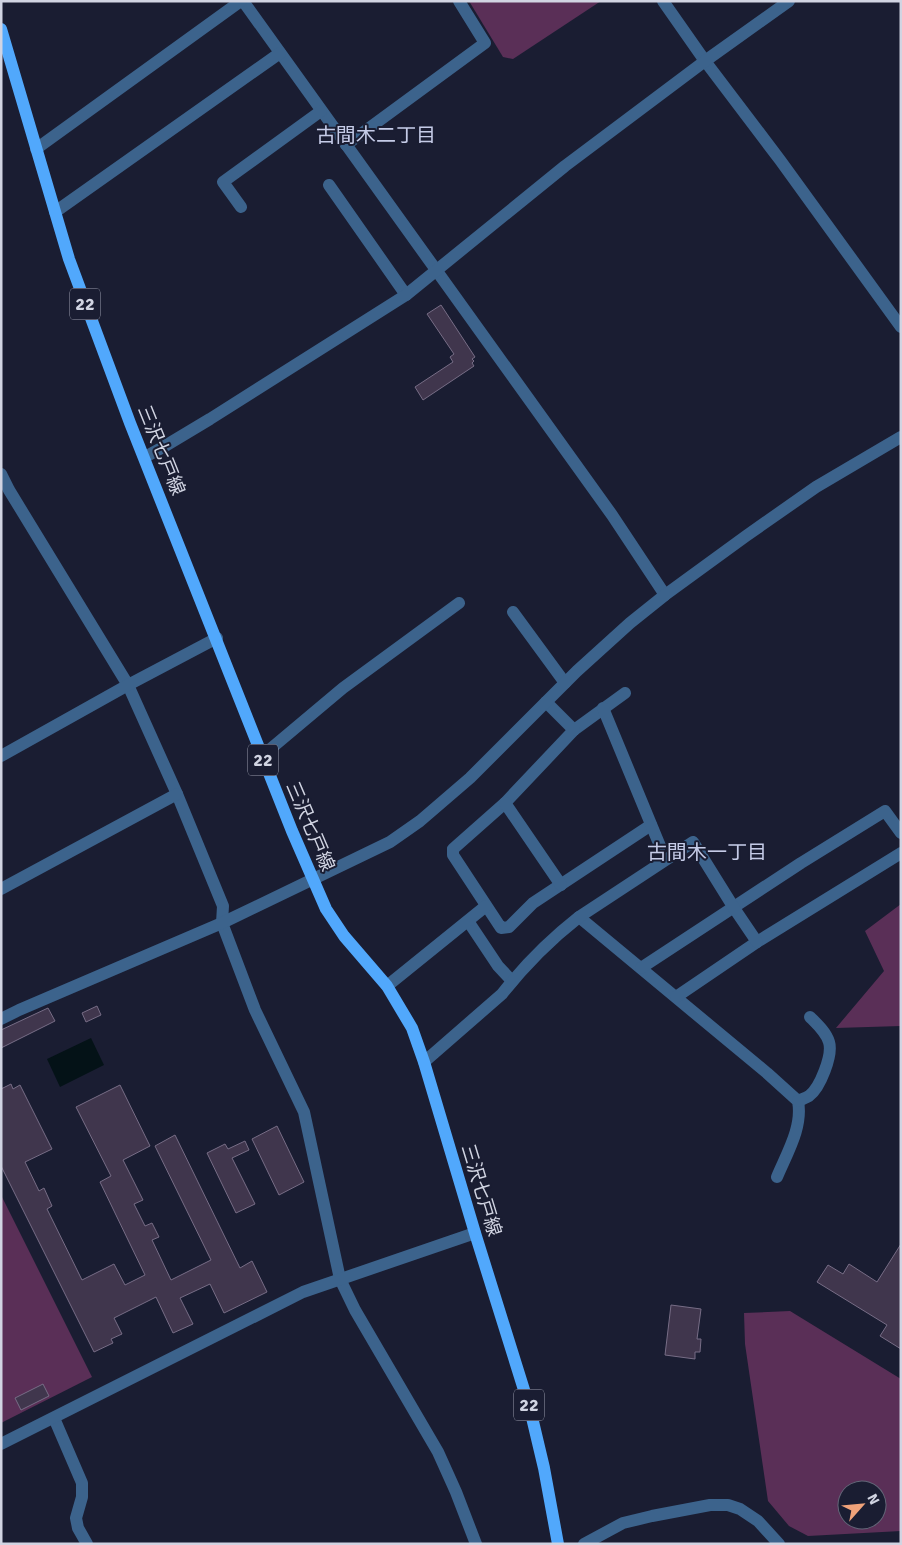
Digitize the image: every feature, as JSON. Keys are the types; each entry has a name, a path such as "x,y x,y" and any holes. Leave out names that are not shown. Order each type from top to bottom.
{"main road":[{"name":"三沢七戸線","path":"1,29 68,259 262,756 326,909 344,936 387,986 412,1028 532,1417 558,1544"}],"street":[{"path":"36,149 242,1 612,515 665,595"},
{"path":"346,145 486,43 460,1"},
{"path":"663,1 901,327"},
{"path":"144,457 210,419 406,295 565,166 705,61 789,1"},
{"path":"55,212 280,53"},
{"path":"241,207 223,182 321,111"},
{"path":"329,185 406,295"},
{"path":"1,1019 222,923 390,842 420,821 470,778 565,683 630,623 665,595 816,487 901,437"},
{"path":"1,474 5,489 128,684 177,794 223,906 222,923 254,1010 304,1112 340,1279 355,1310 438,1452 476,1544"},
{"path":"262,756 343,688 459,604"},
{"path":"513,612 565,683"},
{"path":"1,756 128,684 216,638"},
{"path":"625,693 574,730 506,803 453,849 453,855 500,928 509,927 533,903 651,825"},
{"path":"546,702 574,730"},
{"path":"603,708 660,846"},
{"path":"1,889 177,794"},
{"path":"506,803 561,884"},
{"path":"641,968 801,862 885,811 901,832"},
{"path":"424,1062 502,994 512,981 563,930 579,917 693,842 757,942"},
{"path":"676,997 757,942 901,853"},
{"path":"387,986 486,906"},
{"path":"579,917 798,1101 800,1116 798,1125 777,1177"},
{"path":"468,921 498,966 512,981"},
{"path":"798,1101 810,1096 821,1082 829,1053 830,1044 826,1035 810,1017"},
{"path":"1,1444 295,1296 475,1233"},
{"path":"54,1418 82,1482 82,1497 76,1518 78,1528 87,1544"},
{"path":"584,1544 623,1524 652,1516 710,1505 740,1508 758,1521 779,1544"}],"shaded area":[{"path":"469,1 601,1 513,59 503,57"},
{"path":"901,904 901,1026 836,1028 884,971 865,931"},
{"path":"91,1038 104,1065 60,1087 47,1059"},
{"path":"1,1195 92,1377 1,1423"},
{"path":"790,1311 901,1379 901,1531 808,1536 789,1526 768,1501 745,1344 744,1313"}],"building":[{"path":"441,305 475,357 472,359 474,366 423,400 415,387 453,362 450,357 454,354 427,314"},
{"path":"97,1006 101,1015 86,1022 82,1013"},
{"path":"48,1008 55,1021 1,1048 1,1030"},
{"path":"11,1084 13,1089 20,1085 52,1149 25,1162 39,1191 44,1188 52,1206 47,1209 82,1280 114,1264 125,1285 145,1275 100,1182 111,1176 76,1107 120,1085 150,1146 123,1160 143,1200 134,1204 145,1226 152,1223 159,1237 152,1240 171,1280 211,1260 155,1146 175,1135 240,1268 252,1261 267,1292 224,1313 210,1284 180,1298 193,1324 173,1333 156,1297 114,1318 122,1334 111,1339 113,1343 94,1352 1,1166 1,1089"},
{"path":"277,1126 304,1182 279,1195 252,1139"},
{"path":"245,1141 249,1150 232,1158 255,1204 236,1213 207,1153 225,1144 228,1149"},
{"path":"901,1244 901,1349 880,1336 887,1325 817,1282 828,1265 843,1274 849,1264 877,1282"},
{"path":"671,1305 701,1309 697,1339 701,1339 700,1352 695,1352 695,1359 665,1355"},
{"path":"43,1384 49,1396 21,1410 15,1398"}],"district":[{"name":"古間木二丁目","path":"376,135"},
{"name":"古間木一丁目","path":"707,852"}]}
